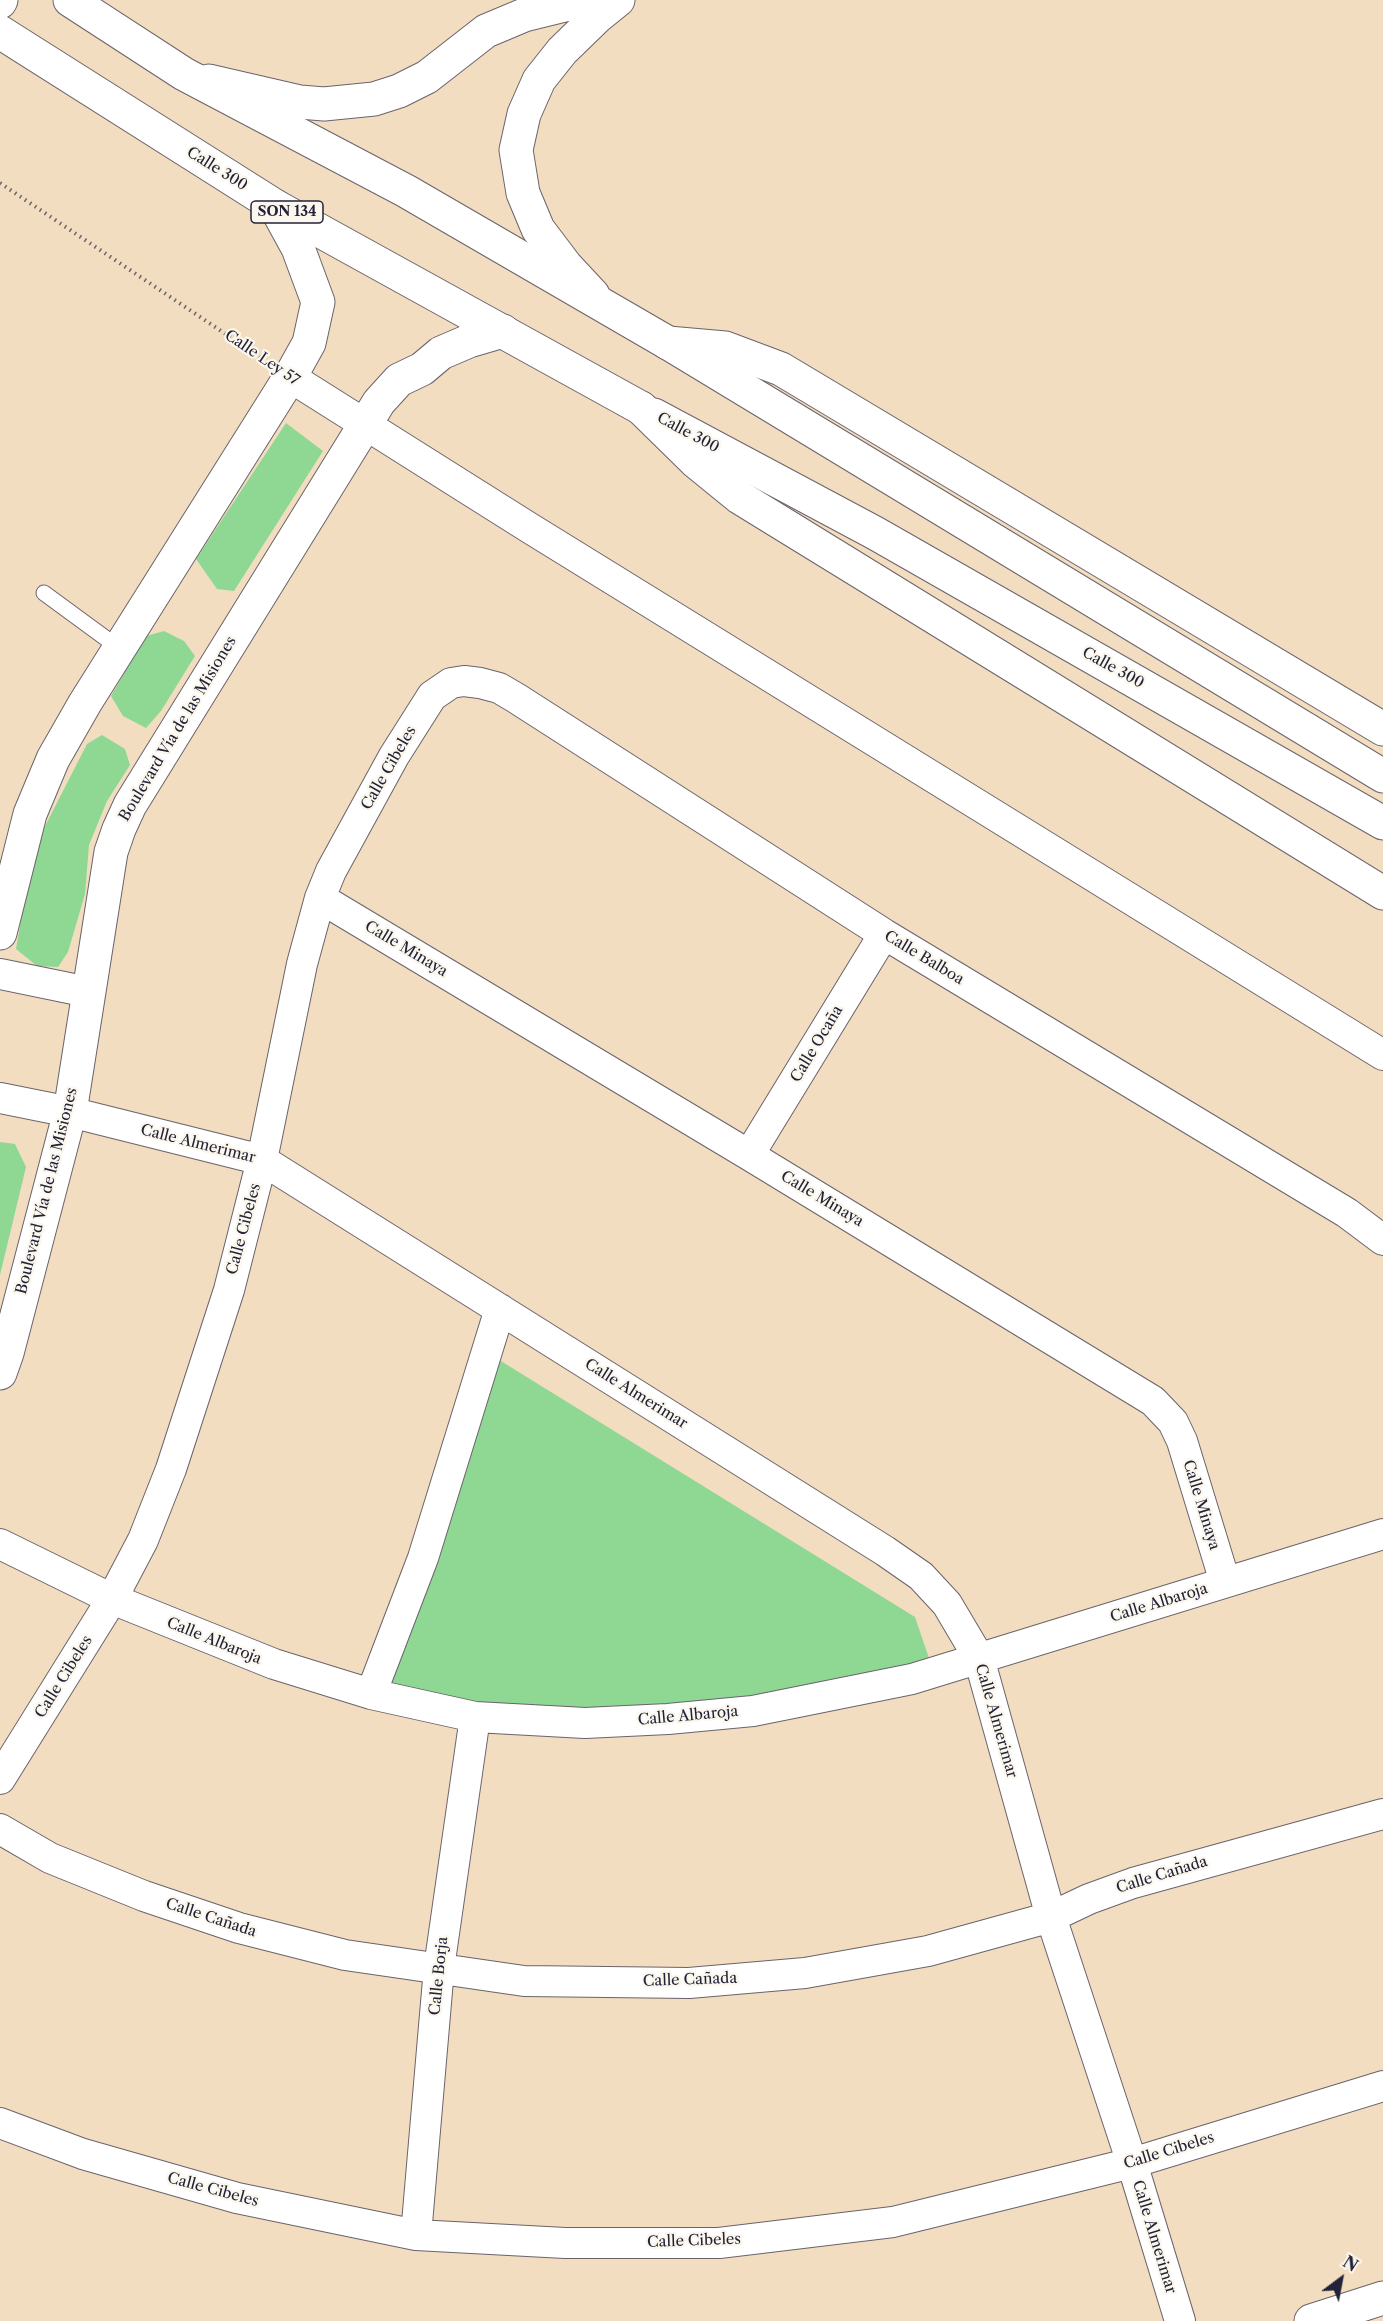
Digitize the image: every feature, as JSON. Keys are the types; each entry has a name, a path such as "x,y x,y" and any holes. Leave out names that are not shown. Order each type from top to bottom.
{"main road":[{"path":"70,0 184,74 406,191 601,302 1383,776"},
{"path":"184,74 300,102 324,104 374,99 399,91 427,77 486,31 524,15 585,0"},
{"path":"601,302 566,266 538,229 522,193 516,150 524,114 539,80 562,51 618,0"},
{"name":"Calle 300","path":"0,32 275,206 641,408 875,533 1383,823"},
{"path":"0,933 9,889 30,814 53,759 85,703 290,377 309,343 318,302 298,248 275,206"},
{"name":"Boulevard Vía de las Misiones","path":"0,1372 7,1353 70,1112 111,852 118,829 130,805 379,402 399,380 422,369 441,353 469,341 503,331"},
{"path":"668,343 725,348 781,369 1383,729"},
{"path":"641,408 696,462 739,497 1383,893"},
{"path":"1311,2321 1383,2298"}],"street":[{"name":"Calle Ley 57","path":"290,377 528,527 1383,1055"},
{"name":"Calle Cibeles","path":"0,1779 112,1599 143,1540 171,1469 229,1290 262,1160 302,964 331,871 394,756 432,696 451,682 464,681"},
{"name":"Calle Balboa","path":"464,681 499,688 516,698 884,934 1347,1213 1383,1239"},
{"name":"Calle Minaya","path":"321,898 1154,1401 1173,1422 1182,1441 1225,1582"},
{"name":"Calle Ocaña","path":"749,1155 884,934"},
{"path":"0,974 88,992"},
{"name":"Calle Almerimar","path":"0,1098 70,1112 262,1160 921,1576 947,1604 979,1658 1051,1917 1132,2163 1180,2321"},
{"path":"371,1694 423,1558 500,1309"},
{"name":"Calle Albaroja","path":"0,1544 112,1599 274,1664 371,1694 475,1717 585,1723 668,1719 753,1711 912,1678 1383,1534"},
{"name":"Calle Borja","path":"416,2235 439,1968 475,1717"},
{"name":"Calle Cañada","path":"0,1829 50,1858 144,1896 238,1928 345,1955 524,1981 689,1983 805,1973 928,1951 1051,1917 1089,1899 1133,1883 1383,1814"},
{"name":"Calle Cibeles","path":"0,2123 83,2154 237,2198 416,2235 565,2243 719,2243 893,2222 1132,2163 1383,2086"}],"lane":[{"path":"44,593 119,648"}],"path":[{"name":"Calle Ley 57","path":"0,183 290,377"}],"green space":[{"path":"286,423 323,451 234,591 217,589 196,559"},
{"path":"164,631 184,641 195,656 161,711 146,728 123,716 111,696 146,636"},
{"path":"102,735 125,749 130,765 107,801 89,845 85,894 68,952 58,967 37,966 16,949 26,891 42,832 87,744"},
{"path":"0,1142 15,1144 26,1167 0,1275"},
{"path":"496,1358 915,1617 932,1667 766,1701 613,1712 493,1710 384,1685 408,1636 443,1545"}]}
